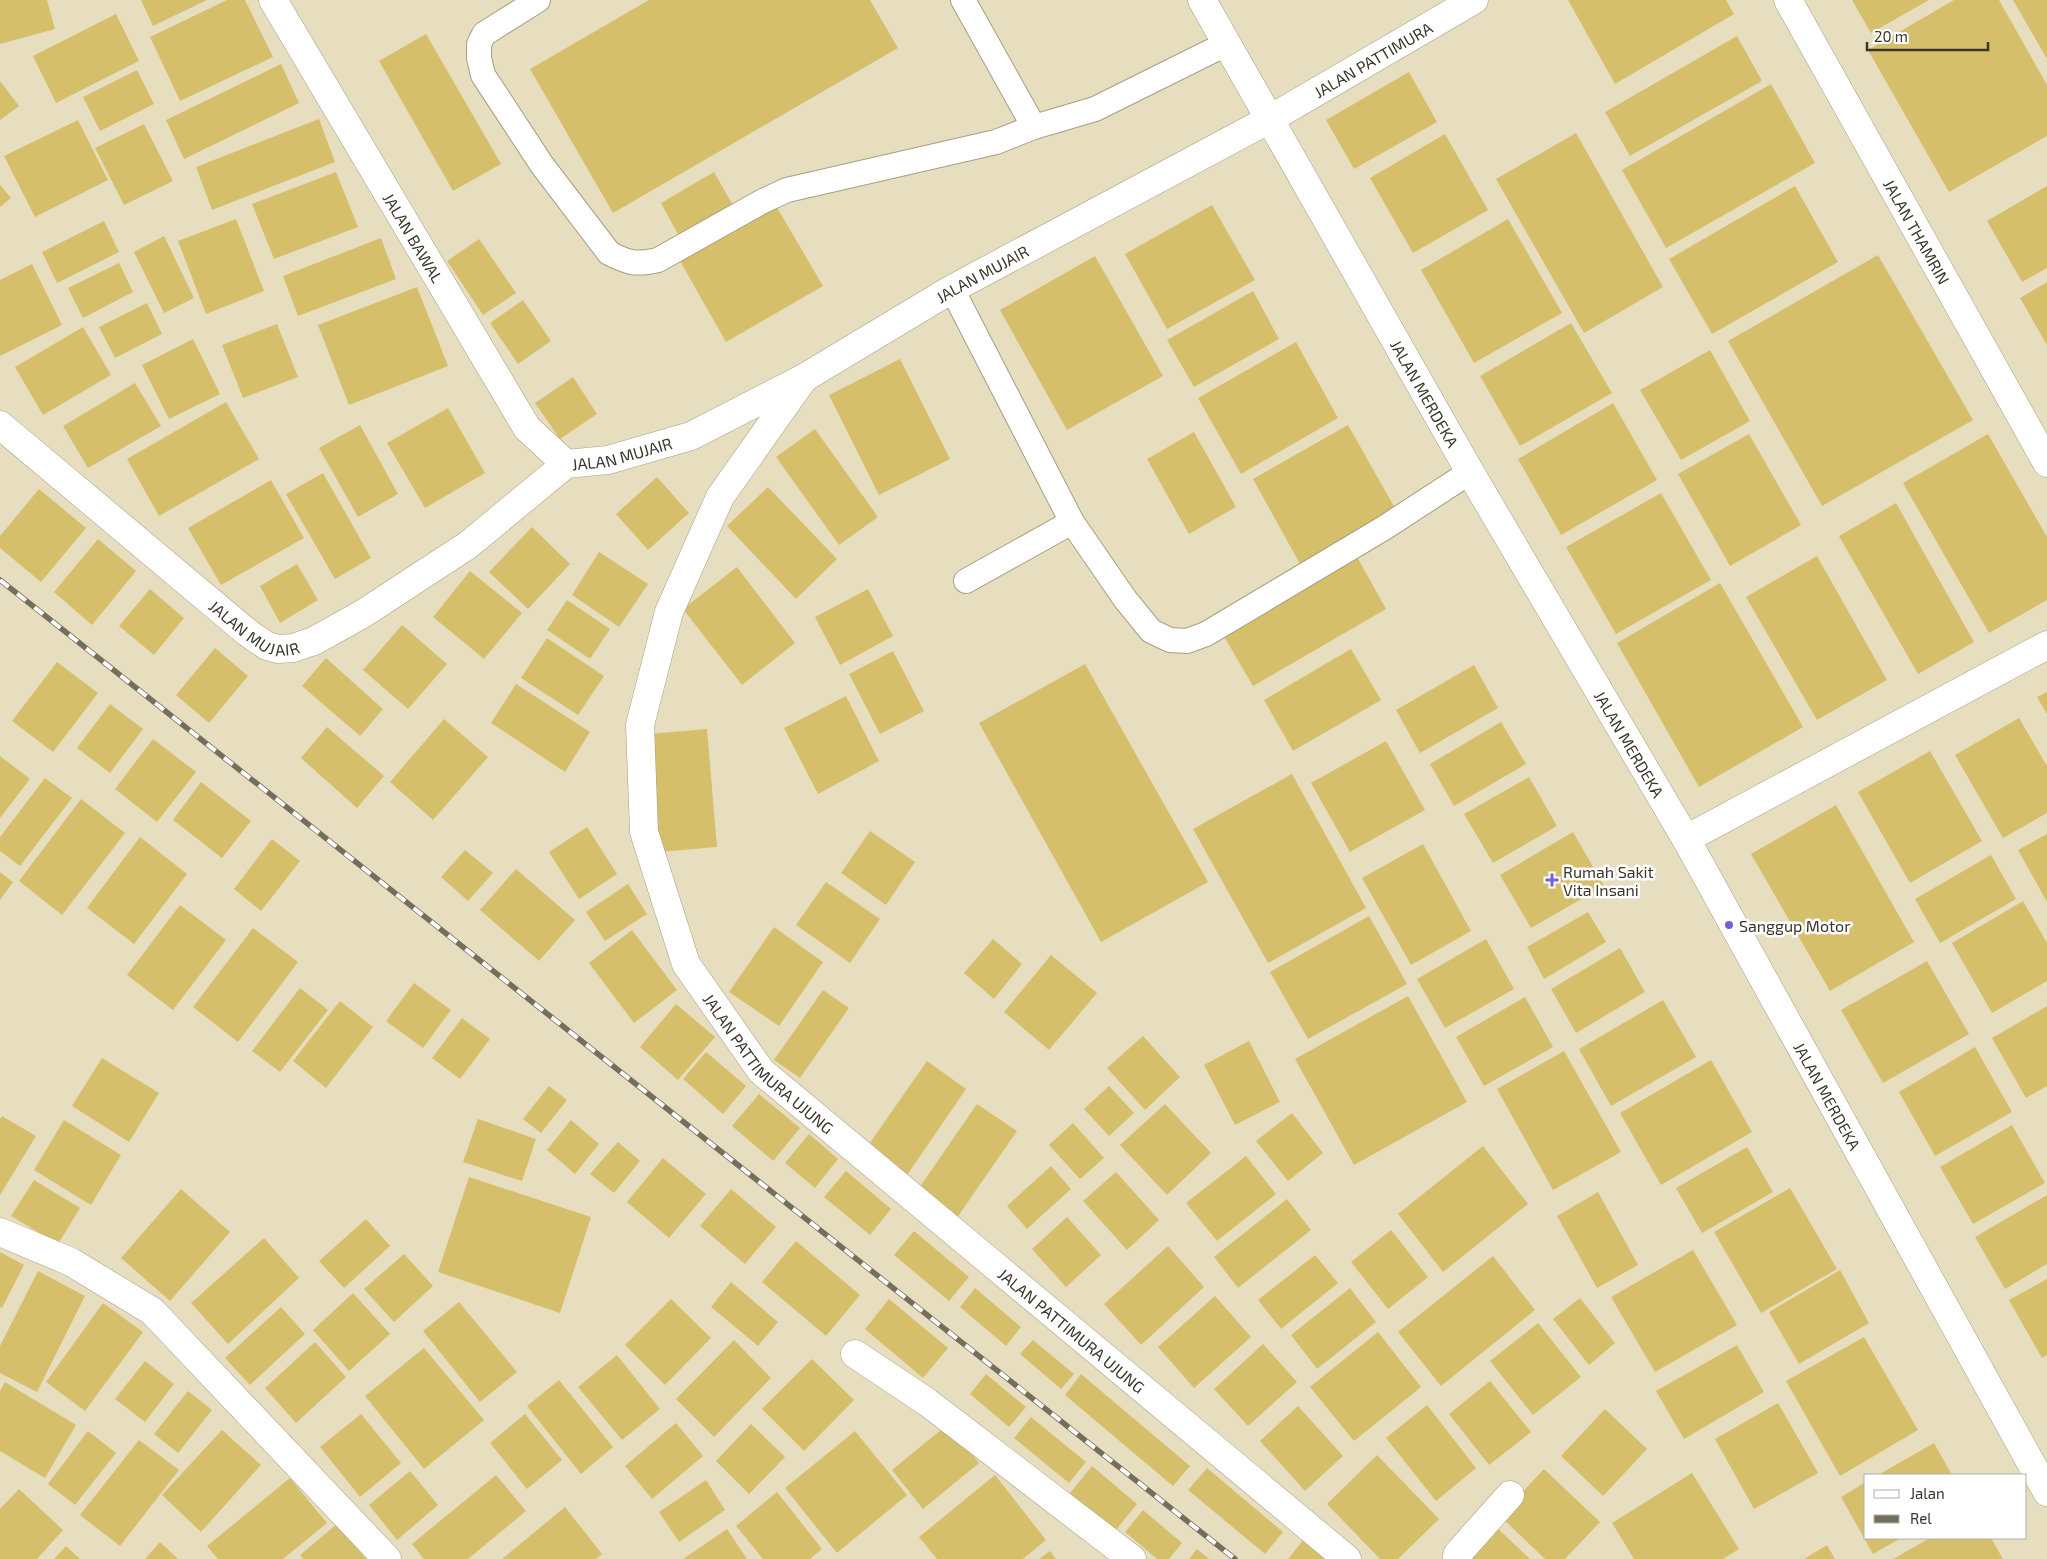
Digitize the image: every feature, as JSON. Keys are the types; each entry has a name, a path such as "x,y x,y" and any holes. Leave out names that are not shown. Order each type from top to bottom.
{"street":[{"name":"JALAN BAWAL","path":"273,0 526,428 566,464"},
{"name":"JALAN MERDEKA","path":"1202,0 1470,472 1686,839 2047,1492"},
{"name":"JALAN PATTIMURA","path":"1270,119 1474,0"},
{"name":"JALAN THAMRIN","path":"1788,0 2047,463"},
{"name":"JALAN MUJAIR","path":"0,425 248,633 266,646 278,649 293,648 314,641 372,608 468,545 566,464 608,460 690,436 804,378 952,288 1270,119"},
{"name":"JALAN PATTIMURA UJUNG","path":"804,378 720,496 669,612 640,725 644,832 686,964 761,1071 1347,1559"},
{"path":"1686,839 2047,645"},
{"path":"0,1232 71,1262 152,1311 387,1559"},
{"path":"855,1354 927,1402 1132,1559"},
{"path":"1457,1559 1458,1553 1510,1495"}],"lane":[{"path":"538,0 484,34 479,44 479,58 483,75 542,165 603,246 609,253 625,261 640,264 658,260 763,201 787,190 996,142 1034,127 1095,109 1228,43"},
{"path":"963,0 1034,127"},
{"path":"952,288 1072,522 1125,599 1151,631 1170,640 1187,641 1206,634 1384,528 1470,472"},
{"path":"966,582 1072,522"}],"building":[{"path":"0,0 47,0 55,29 0,44"},
{"path":"141,0 207,0 153,26"},
{"path":"227,0 245,0 273,57 180,101 150,37"},
{"path":"649,0 870,0 898,48 613,213 530,69"},
{"path":"1568,0 1726,0 1734,14 1615,84"},
{"path":"1852,0 1929,0 1871,33"},
{"path":"1954,0 1999,0 2047,85 2047,136 1949,192 1868,50"},
{"path":"2013,0 2047,0 2047,59"},
{"path":"116,14 139,61 56,103 33,56"},
{"path":"426,34 501,164 453,191 379,61"},
{"path":"1737,36 1762,81 1630,156 1605,112"},
{"path":"281,64 299,103 184,159 166,120"},
{"path":"137,70 154,104 100,131 83,97"},
{"path":"1409,72 1437,122 1354,169 1326,120"},
{"path":"0,81 19,106 0,120"},
{"path":"1771,84 1815,163 1666,248 1622,170"},
{"path":"319,119 335,162 212,210 196,167"},
{"path":"78,120 108,180 35,217 4,156"},
{"path":"144,124 173,181 124,205 95,148"},
{"path":"1576,133 1663,287 1584,333 1496,179"},
{"path":"1445,134 1488,210 1413,253 1370,178"},
{"path":"336,172 358,227 274,259 252,204"},
{"path":"714,172 735,209 681,240 661,203"},
{"path":"0,185 11,198 0,207"},
{"path":"1795,186 1838,262 1712,334 1669,259"},
{"path":"2047,186 2047,268 2022,282 1987,221"},
{"path":"772,199 823,286 726,342 676,254"},
{"path":"1212,205 1255,280 1167,329 1125,254"},
{"path":"236,219 264,291 206,314 178,241"},
{"path":"1508,219 1562,313 1474,363 1421,270"},
{"path":"104,221 119,252 57,283 42,252"},
{"path":"164,236 194,298 164,313 134,252"},
{"path":"381,238 396,279 298,316 283,276"},
{"path":"479,239 516,293 483,315 447,261"},
{"path":"1878,255 1973,420 1822,506 1728,341"},
{"path":"1095,256 1163,376 1067,430 1000,310"},
{"path":"119,263 133,292 83,318 68,288"},
{"path":"32,264 62,325 0,356 0,280"},
{"path":"2047,282 2047,345 2020,298"},
{"path":"417,287 448,366 349,405 318,325"},
{"path":"1253,291 1279,339 1194,387 1167,340"},
{"path":"523,300 551,341 518,364 490,323"},
{"path":"147,303 162,334 115,358 99,327"},
{"path":"1571,323 1612,393 1520,446 1480,376"},
{"path":"277,324 298,377 243,398 222,345"},
{"path":"83,327 111,375 43,415 15,367"},
{"path":"193,339 220,394 169,419 142,365"},
{"path":"1296,342 1338,418 1241,474 1198,398"},
{"path":"1710,350 1750,421 1681,460 1640,390"},
{"path":"900,359 950,459 879,495 829,395"},
{"path":"573,377 597,414 560,439 535,403"},
{"path":"135,383 161,426 88,468 63,426"},
{"path":"226,402 259,459 159,516 127,459"},
{"path":"1613,403 1657,480 1561,535 1518,459"},
{"path":"448,408 485,473 425,508 387,443"},
{"path":"360,425 398,494 358,517 319,448"},
{"path":"1348,425 1396,510 1300,564 1253,479"},
{"path":"815,429 878,517 839,545 776,457"},
{"path":"1194,432 1236,507 1189,534 1147,459"},
{"path":"1749,434 1801,525 1730,566 1678,474"},
{"path":"1988,434 2047,537 2047,600 1989,633 1903,483"},
{"path":"323,473 371,558 335,579 286,494"},
{"path":"657,477 689,513 648,550 616,514"},
{"path":"271,480 304,538 221,585 188,528"},
{"path":"768,487 837,559 796,599 727,526"},
{"path":"39,489 86,528 41,582 0,548 0,536"},
{"path":"1661,493 1711,580 1616,634 1566,547"},
{"path":"1896,503 1974,642 1918,674 1839,536"},
{"path":"532,527 570,564 528,609 489,572"},
{"path":"98,539 136,571 92,625 54,592"},
{"path":"599,552 648,584 619,627 572,595"},
{"path":"1356,555 1386,609 1253,686 1222,633"},
{"path":"1817,556 1887,680 1817,720 1746,597"},
{"path":"297,564 318,600 280,623 260,586"},
{"path":"737,567 795,643 742,685 683,609"},
{"path":"470,571 522,613 484,659 433,617"},
{"path":"1720,583 1803,727 1699,787 1617,643"},
{"path":"150,589 184,618 154,655 119,626"},
{"path":"868,589 893,636 840,665 815,617"},
{"path":"567,600 610,629 590,659 547,630"},
{"path":"402,625 447,664 408,709 363,670"},
{"path":"547,638 604,676 578,715 521,678"},
{"path":"215,648 248,676 209,723 176,695"},
{"path":"1351,649 1381,700 1293,751 1264,700"},
{"path":"893,651 924,711 880,734 849,674"},
{"path":"326,658 383,709 360,736 302,686"},
{"path":"57,662 98,693 53,752 12,721"},
{"path":"1085,664 1208,882 1101,942 979,723"},
{"path":"1474,665 1498,708 1420,753 1396,710"},
{"path":"516,684 590,732 565,772 491,723"},
{"path":"2047,692 2047,714 2037,697"},
{"path":"846,696 879,761 818,794 784,728"},
{"path":"110,704 143,729 110,773 77,748"},
{"path":"2019,718 2047,766 2047,813 2003,838 1955,755"},
{"path":"444,719 488,757 433,820 390,782"},
{"path":"1501,722 1526,764 1454,806 1430,764"},
{"path":"327,727 384,776 357,808 301,758"},
{"path":"707,729 717,847 659,852 649,734"},
{"path":"153,739 196,772 157,822 115,789"},
{"path":"1386,741 1425,810 1350,852 1311,783"},
{"path":"1930,751 1982,841 1910,883 1858,792"},
{"path":"0,756 30,779 0,818"},
{"path":"1292,774 1366,908 1268,963 1193,829"},
{"path":"1529,777 1557,826 1493,863 1464,814"},
{"path":"45,778 72,798 20,866 0,851 0,837"},
{"path":"201,782 251,821 222,858 173,820"},
{"path":"81,799 125,833 62,915 19,881"},
{"path":"1836,805 1914,942 1830,991 1751,854"},
{"path":"587,827 617,874 579,899 549,852"},
{"path":"870,831 915,862 886,905 841,873"},
{"name":"Rumah Sakit Vita Insani","path":"1573,832 1604,886 1531,928 1500,875"},
{"path":"2047,834 2047,902 2018,850"},
{"path":"140,837 187,874 134,944 87,908"},
{"path":"272,839 300,861 261,911 234,889"},
{"path":"1423,844 1471,931 1411,965 1362,878"},
{"path":"465,850 493,873 468,901 441,877"},
{"path":"1991,855 2016,899 1940,943 1915,899"},
{"path":"516,869 575,920 539,961 480,910"},
{"path":"0,872 13,882 0,900"},
{"path":"826,882 880,919 850,963 796,925"},
{"path":"628,884 647,914 605,941 586,912"},
{"path":"2023,901 2047,943 2047,981 1992,1013 1952,943"},
{"path":"180,905 226,940 173,1010 127,975"},
{"path":"1588,912 1606,942 1544,979 1527,947"},
{"path":"1369,916 1407,984 1308,1039 1270,972"},
{"path":"774,927 823,962 779,1026 729,992"},
{"path":"253,928 298,962 238,1042 193,1007"},
{"path":"632,930 677,990 634,1023 589,963"},
{"path":"993,939 1022,964 994,999 964,973"},
{"path":"1486,939 1514,989 1445,1028 1417,979"},
{"path":"1620,948 1645,992 1576,1033 1551,989"},
{"path":"1051,955 1097,993 1049,1050 1004,1012"},
{"path":"1927,961 1969,1034 1883,1083 1841,1010"},
{"path":"414,983 451,1010 423,1048 386,1021"},
{"path":"300,988 328,1010 280,1072 252,1051"},
{"path":"823,990 849,1008 800,1078 774,1060"},
{"path":"1408,996 1467,1102 1354,1165 1295,1059"},
{"path":"1525,997 1553,1047 1484,1086 1456,1037"},
{"path":"1663,1000 1696,1057 1611,1106 1579,1049"},
{"path":"340,1001 373,1027 326,1088 293,1061"},
{"path":"676,1004 715,1037 678,1080 640,1047"},
{"path":"2047,1006 2047,1086 2026,1098 1992,1038"},
{"path":"462,1018 490,1039 460,1079 432,1058"},
{"path":"1143,1036 1180,1077 1145,1110 1107,1068"},
{"path":"1249,1041 1280,1102 1235,1125 1204,1065"},
{"path":"1975,1047 2012,1112 1935,1156 1899,1092"},
{"path":"1564,1051 1621,1152 1553,1190 1497,1089"},
{"path":"706,1052 746,1086 723,1114 683,1079"},
{"path":"102,1058 159,1093 129,1142 72,1106"},
{"path":"1711,1060 1752,1132 1661,1185 1620,1113"},
{"path":"927,1061 966,1089 905,1178 865,1150"},
{"path":"549,1086 567,1100 541,1133 523,1119"},
{"path":"1109,1086 1134,1113 1109,1136 1084,1109"},
{"path":"759,1094 800,1128 773,1161 732,1126"},
{"path":"977,1104 1017,1131 954,1222 915,1194"},
{"path":"1165,1104 1211,1153 1167,1195 1120,1145"},
{"path":"1292,1113 1323,1153 1288,1181 1256,1141"},
{"path":"2,1116 36,1136 0,1195 0,1119"},
{"path":"478,1119 536,1139 522,1181 463,1162"},
{"path":"64,1120 121,1155 91,1205 34,1170"},
{"path":"571,1120 599,1144 575,1174 547,1150"},
{"path":"1073,1123 1104,1158 1080,1179 1049,1145"},
{"path":"2012,1125 2045,1183 1973,1224 1940,1167"},
{"path":"809,1134 838,1159 815,1188 785,1163"},
{"path":"618,1142 640,1161 614,1193 590,1174"},
{"path":"1483,1146 1528,1204 1443,1272 1398,1214"},
{"path":"1747,1147 1773,1192 1702,1233 1676,1188"},
{"path":"1246,1156 1276,1194 1217,1241 1186,1203"},
{"path":"663,1158 706,1194 669,1238 627,1202"},
{"path":"1051,1166 1071,1189 1027,1229 1007,1206"},
{"path":"846,1171 891,1209 870,1235 824,1197"},
{"path":"1116,1172 1159,1220 1127,1250 1083,1201"},
{"path":"469,1177 591,1217 560,1313 438,1272"},
{"path":"34,1180 80,1208 58,1244 11,1216"},
{"path":"1790,1188 1837,1269 1761,1313 1714,1232"},
{"path":"181,1189 230,1232 170,1301 121,1258"},
{"path":"731,1189 776,1227 745,1264 700,1226"},
{"path":"1598,1192 1638,1265 1597,1288 1557,1216"},
{"path":"2047,1195 2047,1264 2005,1289 1975,1237"},
{"path":"1287,1199 1311,1230 1238,1288 1214,1257"},
{"path":"1067,1217 1101,1255 1066,1287 1032,1249"},
{"path":"366,1219 390,1246 344,1288 319,1261"},
{"path":"1391,1230 1428,1277 1388,1309 1351,1262"},
{"path":"914,1231 969,1277 949,1301 894,1255"},
{"path":"264,1238 299,1278 228,1344 191,1303"},
{"path":"796,1241 860,1295 826,1336 762,1282"},
{"path":"1168,1246 1204,1287 1141,1345 1104,1304"},
{"path":"1693,1250 1737,1325 1655,1372 1611,1297"},
{"path":"0,1252 24,1265 2,1308 0,1307"},
{"path":"404,1254 433,1286 394,1322 364,1289"},
{"path":"1315,1255 1338,1283 1281,1329 1258,1300"},
{"path":"1493,1256 1535,1310 1441,1386 1398,1332"},
{"path":"1840,1270 1869,1323 1799,1364 1769,1312"},
{"path":"38,1271 85,1296 37,1392 0,1373 0,1346"},
{"path":"2047,1279 2047,1355 2042,1358 2009,1300"},
{"path":"731,1282 778,1322 758,1346 711,1307"},
{"path":"975,1288 1021,1327 1006,1346 960,1307"},
{"path":"1350,1288 1376,1322 1317,1369 1291,1335"},
{"path":"353,1293 390,1334 349,1371 313,1330"},
{"path":"1215,1296 1251,1337 1194,1388 1158,1347"},
{"path":"1580,1298 1615,1343 1589,1365 1553,1319"},
{"path":"671,1299 711,1338 665,1385 625,1345"},
{"path":"889,1299 948,1348 923,1378 865,1329"},
{"path":"459,1302 517,1372 480,1402 423,1331"},
{"path":"103,1303 143,1332 85,1411 46,1382"},
{"path":"281,1307 305,1334 250,1385 225,1358"},
{"path":"1538,1323 1581,1377 1533,1415 1490,1361"},
{"path":"1378,1332 1421,1387 1354,1441 1310,1387"},
{"path":"1864,1337 1918,1430 1840,1476 1786,1381"},
{"path":"734,1340 771,1378 714,1437 676,1399"},
{"path":"1033,1340 1074,1374 1061,1389 1020,1354"},
{"path":"315,1342 346,1377 296,1423 265,1388"},
{"path":"1263,1344 1297,1382 1248,1426 1214,1389"},
{"path":"1737,1345 1764,1392 1684,1439 1656,1391"},
{"path":"424,1348 484,1420 424,1469 365,1396"},
{"path":"617,1355 660,1409 622,1440 578,1387"},
{"path":"812,1359 854,1400 804,1451 762,1409"},
{"path":"145,1361 174,1384 145,1422 115,1399"},
{"path":"986,1374 1026,1407 1009,1427 970,1394"},
{"path":"1081,1374 1190,1466 1173,1486 1065,1395"},
{"path":"559,1380 613,1447 581,1474 527,1406"},
{"path":"1490,1381 1531,1432 1489,1465 1449,1414"},
{"path":"5,1382 76,1425 45,1478 0,1451 0,1391"},
{"path":"188,1391 212,1410 178,1453 154,1434"},
{"path":"1778,1403 1818,1473 1754,1509 1715,1439"},
{"path":"1427,1405 1476,1468 1436,1501 1386,1438"},
{"path":"1298,1406 1343,1456 1305,1491 1260,1441"},
{"path":"1605,1409 1647,1449 1603,1496 1561,1456"},
{"path":"361,1414 401,1463 360,1497 320,1447"},
{"path":"525,1414 562,1460 527,1489 490,1443"},
{"path":"1031,1417 1086,1462 1069,1483 1014,1438"},
{"path":"676,1423 703,1456 652,1499 625,1466"},
{"path":"751,1424 785,1457 749,1494 716,1461"},
{"path":"948,1424 979,1463 923,1509 892,1470"},
{"path":"222,1430 261,1465 201,1532 162,1495"},
{"path":"88,1431 116,1453 75,1505 48,1484"},
{"path":"855,1431 907,1495 837,1553 785,1488"},
{"path":"139,1440 179,1470 120,1546 80,1515"},
{"path":"1934,1443 1951,1474 1880,1474"},
{"path":"1377,1455 1439,1519 1398,1559 1380,1559 1327,1504"},
{"path":"1092,1466 1137,1504 1115,1531 1070,1493"},
{"path":"1207,1468 1283,1532 1265,1554 1188,1490"},
{"path":"1544,1469 1600,1522 1565,1559 1545,1559 1500,1516"},
{"path":"410,1471 438,1505 397,1540 369,1505"},
{"path":"1692,1473 1739,1549 1723,1559 1634,1559 1612,1523"},
{"path":"496,1475 526,1511 468,1559 424,1559 412,1544"},
{"path":"995,1475 1046,1540 1023,1559 937,1559 919,1537"},
{"path":"290,1478 327,1523 283,1559 218,1559 207,1546"},
{"path":"706,1480 725,1510 679,1542 659,1512"},
{"path":"1864,1483 1864,1538 1841,1497"},
{"path":"19,1489 63,1530 37,1559 0,1559 0,1509"},
{"path":"777,1492 822,1549 810,1559 763,1559 736,1526"},
{"path":"565,1507 602,1554 596,1559 502,1559"},
{"path":"1143,1510 1182,1543 1169,1559 1157,1559 1125,1532"},
{"path":"1490,1521 1530,1559 1462,1559"},
{"path":"337,1524 366,1559 303,1559 300,1555"},
{"path":"727,1529 747,1559 683,1559"},
{"path":"1304,1539 1327,1559 1288,1559"},
{"path":"1865,1539 1899,1539 1873,1554"},
{"path":"1928,1539 1992,1539 2003,1559 1893,1559"},
{"path":"160,1542 178,1559 145,1559"},
{"path":"1827,1545 1835,1559 1804,1559"},
{"path":"66,1546 80,1559 54,1559"},
{"path":"1197,1549 1209,1559 1189,1559"},
{"path":"1050,1551 1056,1559 1039,1559"}],"railway":[{"path":"0,580 1235,1559"}],"place":[{"name":"Rumah Sakit Vita Insani","path":"1552,880"},
{"name":"Sanggup Motor","path":"1729,925"}]}
